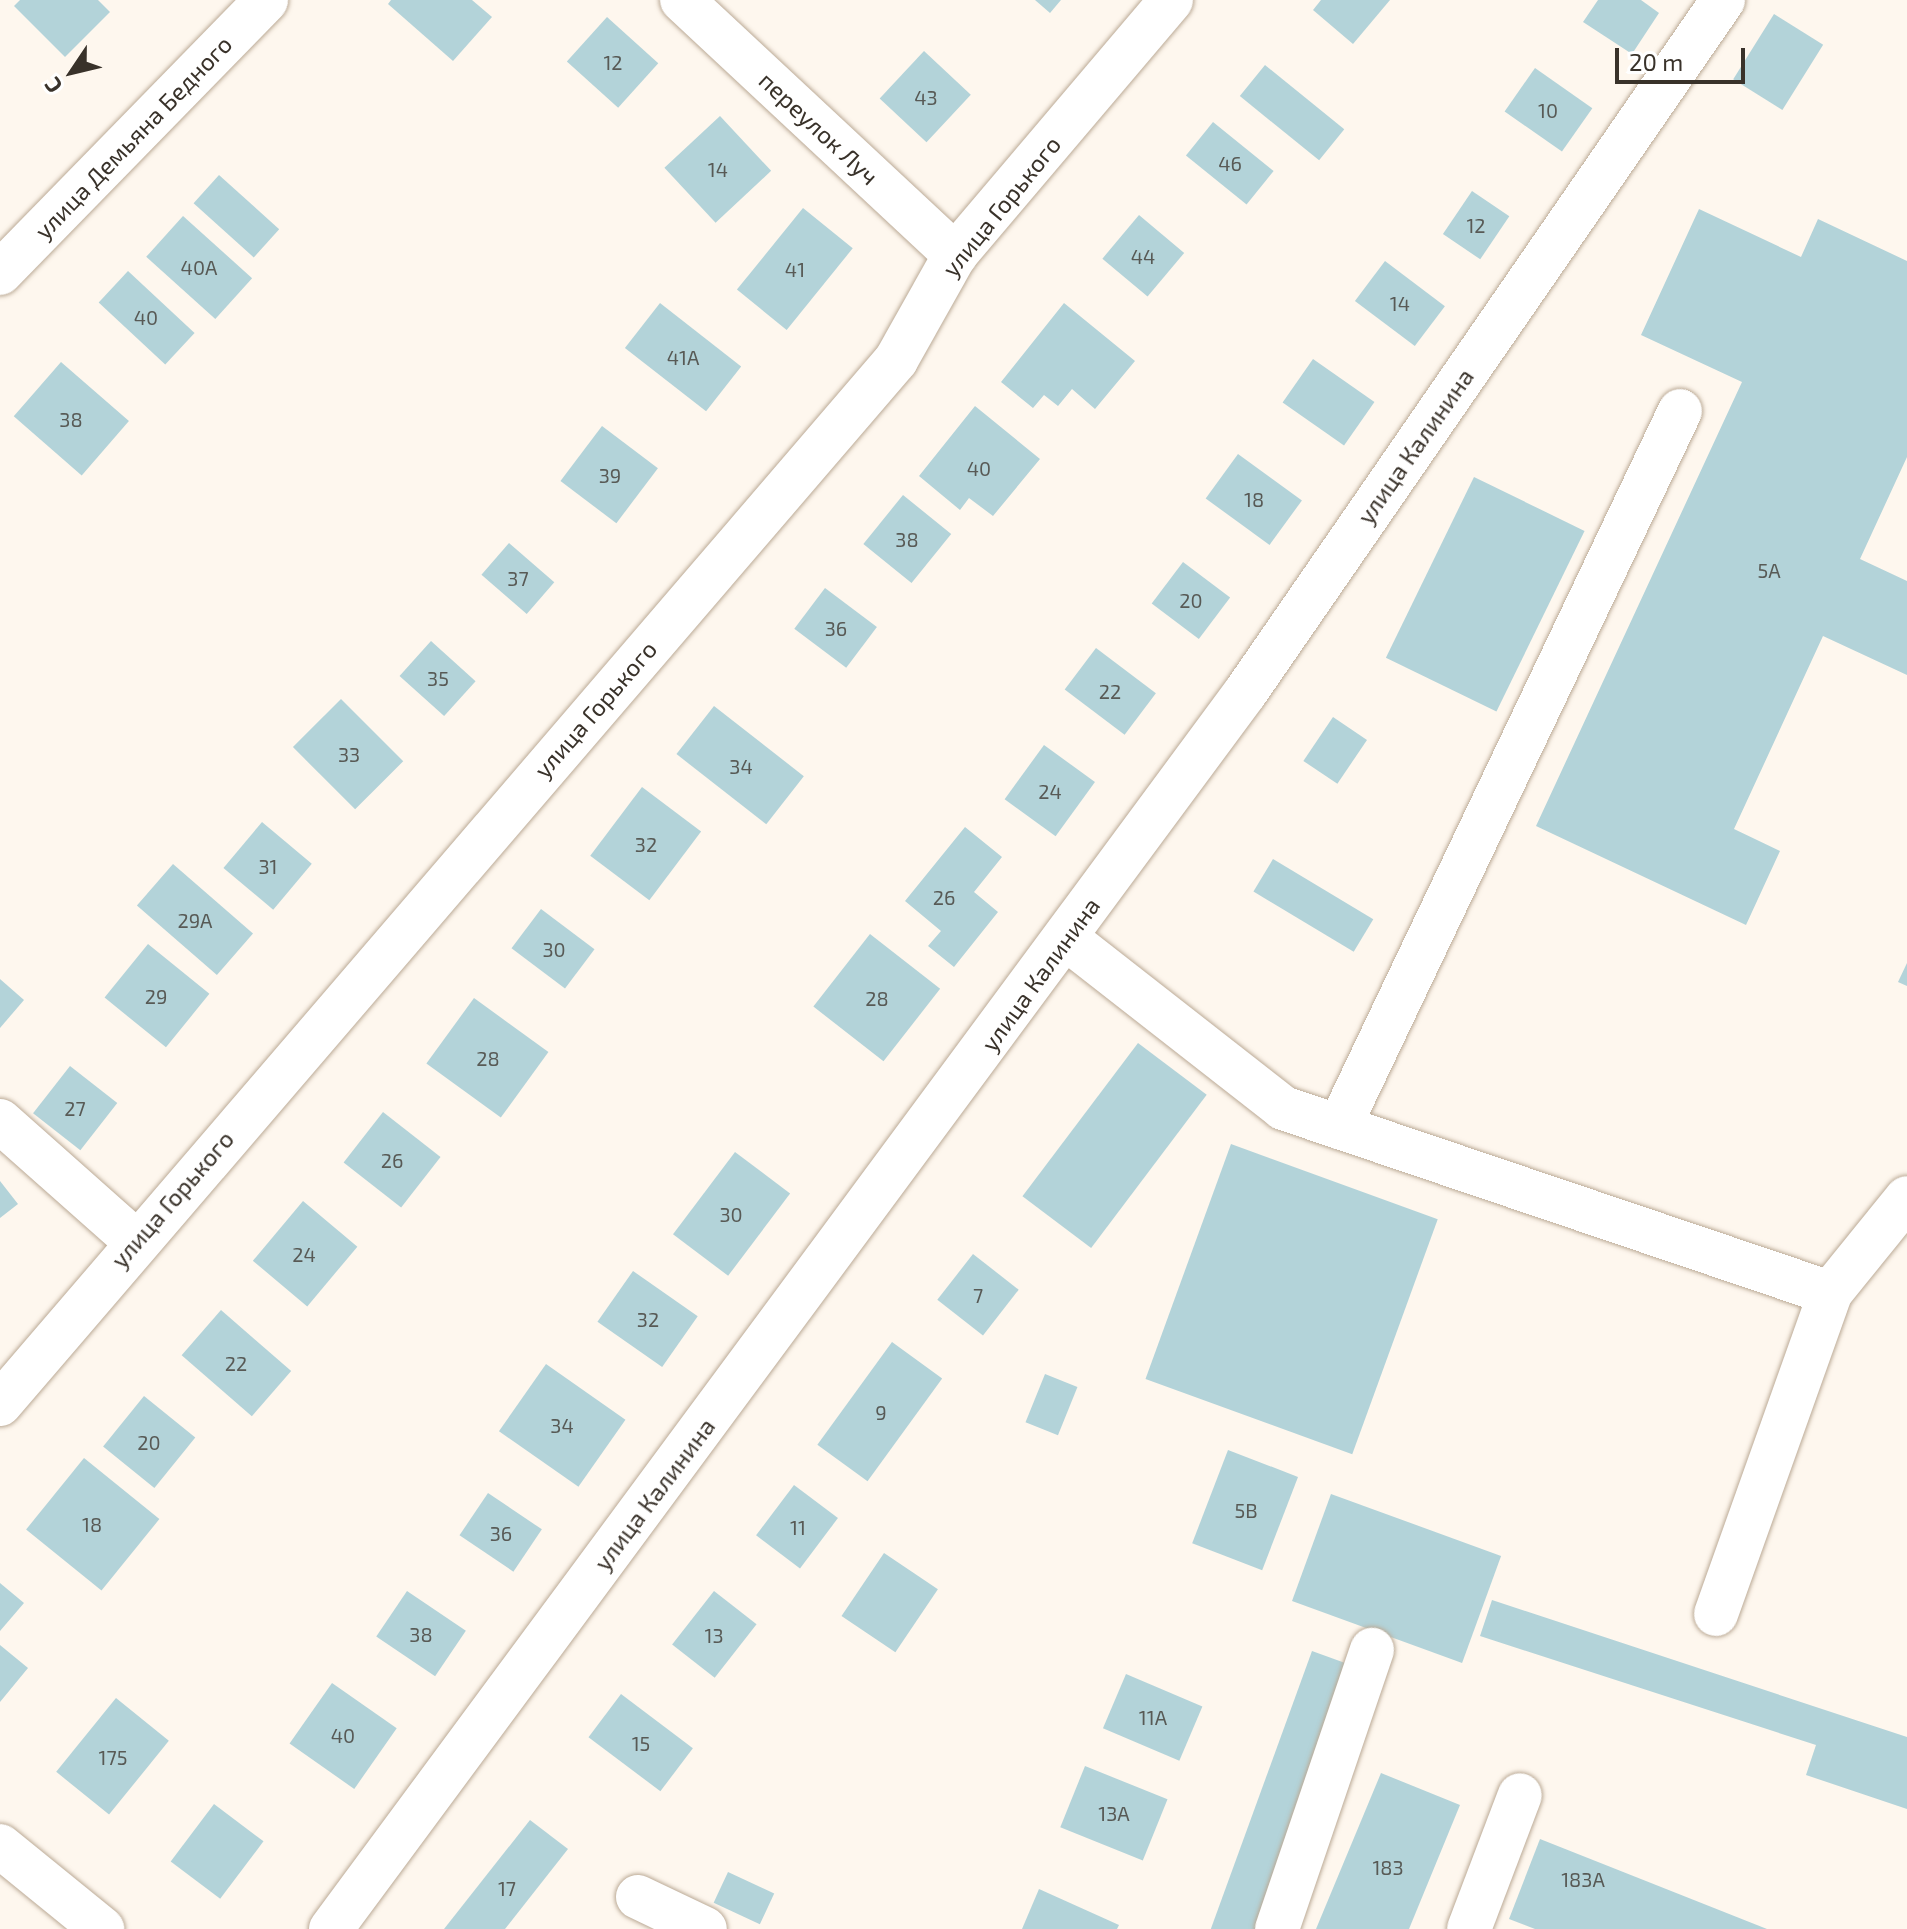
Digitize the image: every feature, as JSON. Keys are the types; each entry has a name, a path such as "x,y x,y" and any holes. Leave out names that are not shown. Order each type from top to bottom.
{"street":[{"name":"улица Демьяна Бедного","path":"0,273 266,0"},
{"name":"переулок Луч","path":"682,0 955,255"},
{"name":"улица Горького","path":"0,1404 135,1241 896,360 955,255 1171,0"},
{"name":"улица Калинина","path":"331,1929 1067,939 1245,693 1723,0"},
{"path":"1339,1127 1680,411"},
{"path":"1067,939 1283,1108 1830,1293"},
{"path":"0,1121 135,1241"},
{"path":"1716,1614 1830,1293 1907,1198"},
{"path":"1277,1929 1372,1650"},
{"path":"1469,1929 1520,1795"},
{"path":"0,1846 102,1929"},
{"path":"638,1897 705,1929"}],"building":[{"path":"20,0 98,0 110,12 65,57 14,6"},
{"path":"391,0 472,0 492,17 453,61 388,4"},
{"path":"1035,0 1061,0 1050,13"},
{"path":"1321,0 1390,0 1353,44 1313,10"},
{"path":"1598,0 1641,0 1659,13 1632,54 1583,22"},
{"path":"1774,14 1823,45 1782,110 1733,79"},
{"path":"607,17 658,63 618,108 567,62"},
{"path":"924,51 971,95 926,142 880,99"},
{"path":"1265,65 1344,129 1319,160 1240,96"},
{"path":"1535,68 1592,108 1562,152 1505,111"},
{"path":"720,116 771,171 716,223 664,168"},
{"path":"1213,122 1274,171 1247,205 1186,155"},
{"path":"219,175 279,229 254,257 194,203"},
{"path":"1472,191 1509,216 1480,259 1443,234"},
{"path":"803,208 853,248 787,330 737,290"},
{"path":"1699,209 1801,257 1818,219 1907,261 1907,457 1860,559 1907,581 1907,675 1823,636 1734,829 1780,851 1746,925 1536,826 1742,382 1641,335"},
{"path":"1139,215 1184,253 1148,297 1102,259"},
{"path":"183,216 252,278 215,319 146,257"},
{"path":"1385,261 1445,306 1415,346 1355,301"},
{"path":"128,271 195,333 165,365 99,302"},
{"path":"660,303 741,366 706,411 625,348"},
{"path":"1064,303 1135,361 1095,409 1072,389 1058,406 1044,395 1033,408 1001,382"},
{"path":"1313,359 1374,402 1344,445 1283,402"},
{"path":"61,362 129,421 82,475 14,416"},
{"path":"975,406 1040,459 993,516 969,498 960,510 919,476"},
{"path":"602,426 658,468 616,523 560,481"},
{"path":"1238,454 1302,500 1270,545 1206,498"},
{"path":"1474,477 1585,531 1496,712 1386,658"},
{"path":"903,495 951,534 912,583 863,544"},
{"path":"509,543 554,582 527,614 481,575"},
{"path":"1183,562 1230,598 1199,639 1152,604"},
{"path":"825,588 877,627 846,668 794,629"},
{"path":"431,641 476,681 444,716 400,676"},
{"path":"1096,648 1156,693 1125,735 1065,690"},
{"path":"341,699 403,761 355,809 293,747"},
{"path":"714,706 804,776 766,824 676,754"},
{"path":"1333,717 1367,740 1337,784 1303,761"},
{"path":"1044,745 1095,782 1056,836 1005,799"},
{"path":"642,787 701,832 649,900 590,856"},
{"path":"262,822 312,864 273,910 223,868"},
{"path":"965,827 1002,857 974,892 998,912 954,967 928,946 941,931 905,901"},
{"path":"1273,859 1373,919 1354,952 1253,892"},
{"path":"173,864 253,934 217,975 137,906"},
{"path":"541,909 595,949 565,988 512,948"},
{"path":"870,934 940,989 883,1061 813,1006"},
{"path":"148,944 209,994 166,1047 105,998"},
{"path":"1907,963 1907,986 1898,982"},
{"path":"0,979 24,1000 0,1028"},
{"path":"474,998 548,1052 501,1118 426,1064"},
{"path":"1138,1043 1207,1095 1091,1248 1022,1196"},
{"path":"70,1066 117,1103 80,1150 33,1113"},
{"path":"383,1112 441,1157 401,1207 344,1162"},
{"path":"1231,1144 1438,1219 1352,1454 1145,1379"},
{"path":"735,1152 790,1194 728,1276 673,1234"},
{"path":"0,1181 18,1204 0,1218"},
{"path":"303,1201 357,1247 307,1306 253,1261"},
{"path":"973,1254 1019,1290 983,1335 937,1300"},
{"path":"633,1271 698,1316 662,1367 597,1322"},
{"path":"221,1310 291,1371 252,1416 182,1355"},
{"path":"892,1342 942,1378 868,1481 817,1445"},
{"path":"546,1364 625,1420 578,1487 499,1431"},
{"path":"1045,1374 1077,1387 1058,1435 1026,1422"},
{"path":"144,1396 195,1438 154,1488 103,1447"},
{"path":"1228,1450 1298,1477 1262,1570 1192,1543"},
{"path":"84,1458 159,1519 101,1591 26,1529"},
{"path":"794,1485 838,1518 800,1568 756,1535"},
{"path":"488,1493 542,1529 513,1572 459,1535"},
{"path":"1331,1494 1501,1556 1462,1663 1292,1601"},
{"path":"884,1553 938,1589 895,1652 842,1616"},
{"path":"0,1583 24,1603 0,1631"},
{"path":"407,1591 466,1631 435,1676 376,1637"},
{"path":"714,1591 757,1624 715,1678 672,1645"},
{"path":"1492,1600 1907,1737 1907,1809 1806,1775 1816,1745 1480,1636"},
{"path":"0,1645 28,1668 0,1702"},
{"path":"1312,1651 1356,1667 1261,1929 1211,1929"},
{"path":"1126,1674 1202,1706 1179,1761 1103,1728"},
{"path":"332,1683 397,1728 354,1789 290,1744"},
{"path":"621,1694 693,1748 660,1791 589,1737"},
{"path":"116,1698 169,1741 109,1815 56,1772"},
{"path":"1085,1766 1168,1799 1143,1861 1060,1827"},
{"path":"1381,1773 1460,1805 1409,1929 1316,1929"},
{"path":"214,1804 264,1841 220,1899 171,1862"},
{"path":"530,1820 568,1849 505,1929 444,1929"},
{"path":"1540,1839 1767,1929 1535,1929 1509,1919"},
{"path":"728,1872 774,1894 760,1924 714,1903"},
{"path":"1039,1889 1119,1925 1117,1929 1022,1929"}]}
